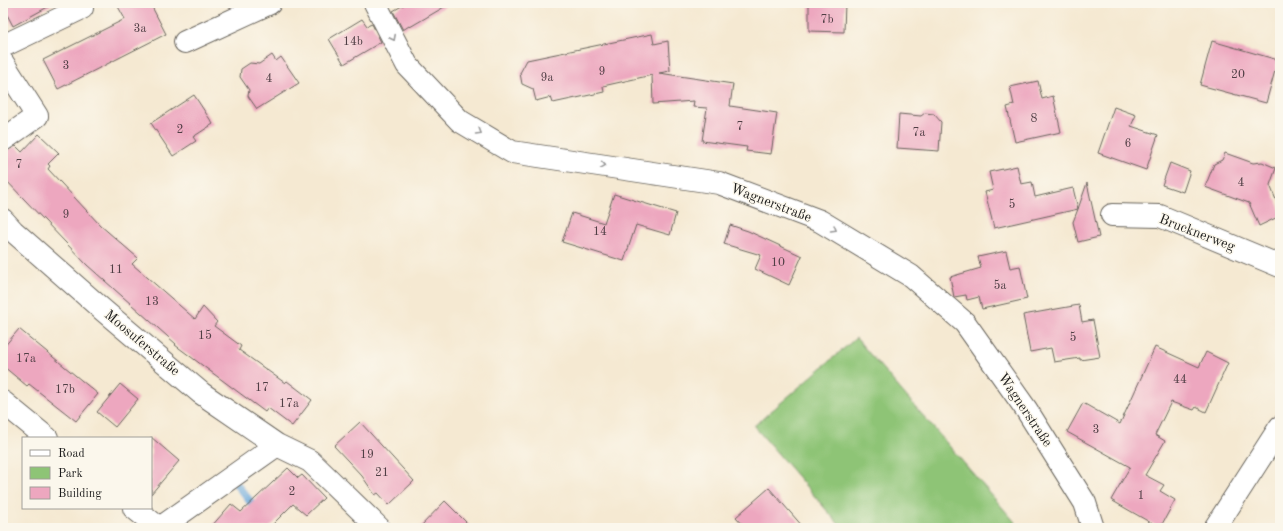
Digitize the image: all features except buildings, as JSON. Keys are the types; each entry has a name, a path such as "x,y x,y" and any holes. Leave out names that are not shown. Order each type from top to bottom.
{"street":[{"path":"185,42 270,3"},
{"name":"Wagnerstraße","path":"375,3 407,65 460,121 512,152 719,183 820,221 911,276 965,323 1026,409 1081,496 1085,503 1093,528"},
{"path":"3,46 82,8"},
{"path":"3,63 37,116 3,140"},
{"name":"Brucknerweg","path":"1112,215 1160,216 1280,266"},
{"name":"Moosuferstraße","path":"6,231 201,393 277,445 310,461 379,528"},
{"path":"3,402 46,437"},
{"path":"1215,528 1280,427"},
{"path":"135,509 159,528 277,445"}],"green space":[{"path":"856,338 1020,528 842,528 754,426"}],"waterway":[{"path":"237,485 257,510"}]}
